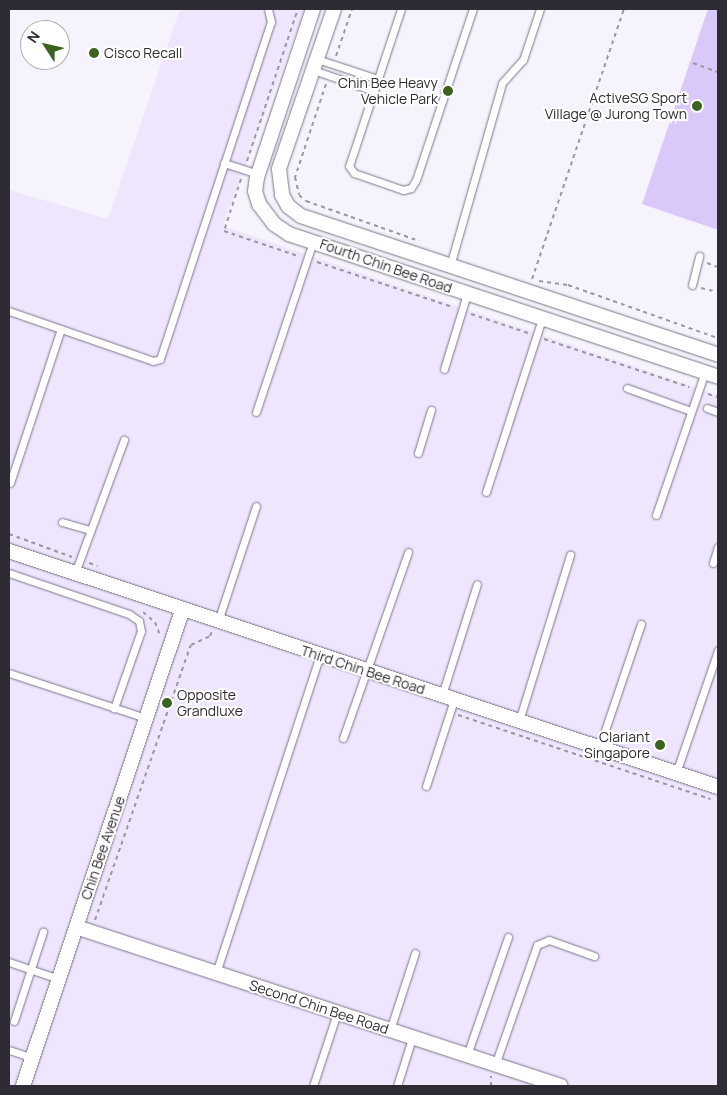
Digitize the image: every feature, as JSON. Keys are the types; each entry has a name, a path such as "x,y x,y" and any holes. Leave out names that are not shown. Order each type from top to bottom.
{"street":[{"name":"Fourth Chin Bee Road","path":"313,9 258,174 256,191 265,214 289,234 718,377"},
{"name":"Fourth Chin Bee Road","path":"334,9 279,169 282,194 288,206 301,216 718,355"},
{"name":"Third Chin Bee Road","path":"9,550 182,611 215,625 320,655 718,787"},
{"name":"Chin Bee Avenue","path":"23,1086 182,611"},
{"name":"Second Chin Bee Road","path":"76,927 561,1086"}],"lane":[{"path":"9,311 153,361 160,359 271,22 268,9"},
{"path":"401,9 350,168 407,190 416,180 473,9"},
{"path":"450,266 502,83 523,60 540,9"},
{"path":"315,64 333,64 378,79"},
{"path":"315,64 329,76 374,91"},
{"path":"224,163 258,174"},
{"path":"256,412 313,242"},
{"path":"692,285 699,258"},
{"path":"444,369 467,294"},
{"path":"486,492 542,319"},
{"path":"10,483 61,329"},
{"path":"656,515 704,372"},
{"path":"627,388 691,411"},
{"path":"707,408 718,412"},
{"path":"418,453 431,410"},
{"path":"75,573 124,440"},
{"path":"215,625 256,506"},
{"path":"62,522 90,530"},
{"path":"713,563 718,547"},
{"path":"343,738 408,552"},
{"path":"519,722 570,555"},
{"path":"9,574 129,614 139,621 141,631 114,708"},
{"path":"426,786 477,584"},
{"path":"599,748 641,624"},
{"path":"676,773 718,650"},
{"path":"216,973 320,655"},
{"path":"9,673 146,718"},
{"path":"14,1021 43,932"},
{"path":"467,1055 508,937"},
{"path":"495,1065 537,945 549,940 594,956"},
{"path":"390,1030 415,953"},
{"path":"9,962 59,979"},
{"path":"313,1086 337,1013"},
{"path":"397,1086 412,1038"},
{"path":"9,1050 33,1058"}],"path":[{"path":"333,64 352,9"},
{"path":"532,279 624,9"},
{"path":"693,64 718,72"},
{"path":"329,76 295,176 299,195 306,201 427,244"},
{"path":"699,258 718,267"},
{"path":"523,276 568,285 718,338"},
{"path":"692,285 713,292"},
{"path":"9,534 80,560"},
{"path":"139,610 148,614 155,622 160,637"},
{"path":"91,932 191,645 210,636 215,625"}],"shaded area":[{"path":"180,9 305,9 223,226 718,395 718,1086 9,1086 9,190 108,219"},
{"name":"ActiveSG Sport Village @ Jurong Town","path":"708,9 718,9 718,230 642,204"}],"place":[{"name":"Cisco Recall","path":"94,53"},
{"name":"Chin Bee Heavy Vehicle Park","path":"448,91"},
{"name":"ActiveSG Sport Village @ Jurong Town","path":"697,106"},
{"name":"Opposite Grandluxe","path":"167,703"},
{"name":"Clariant Singapore","path":"660,745"}]}
